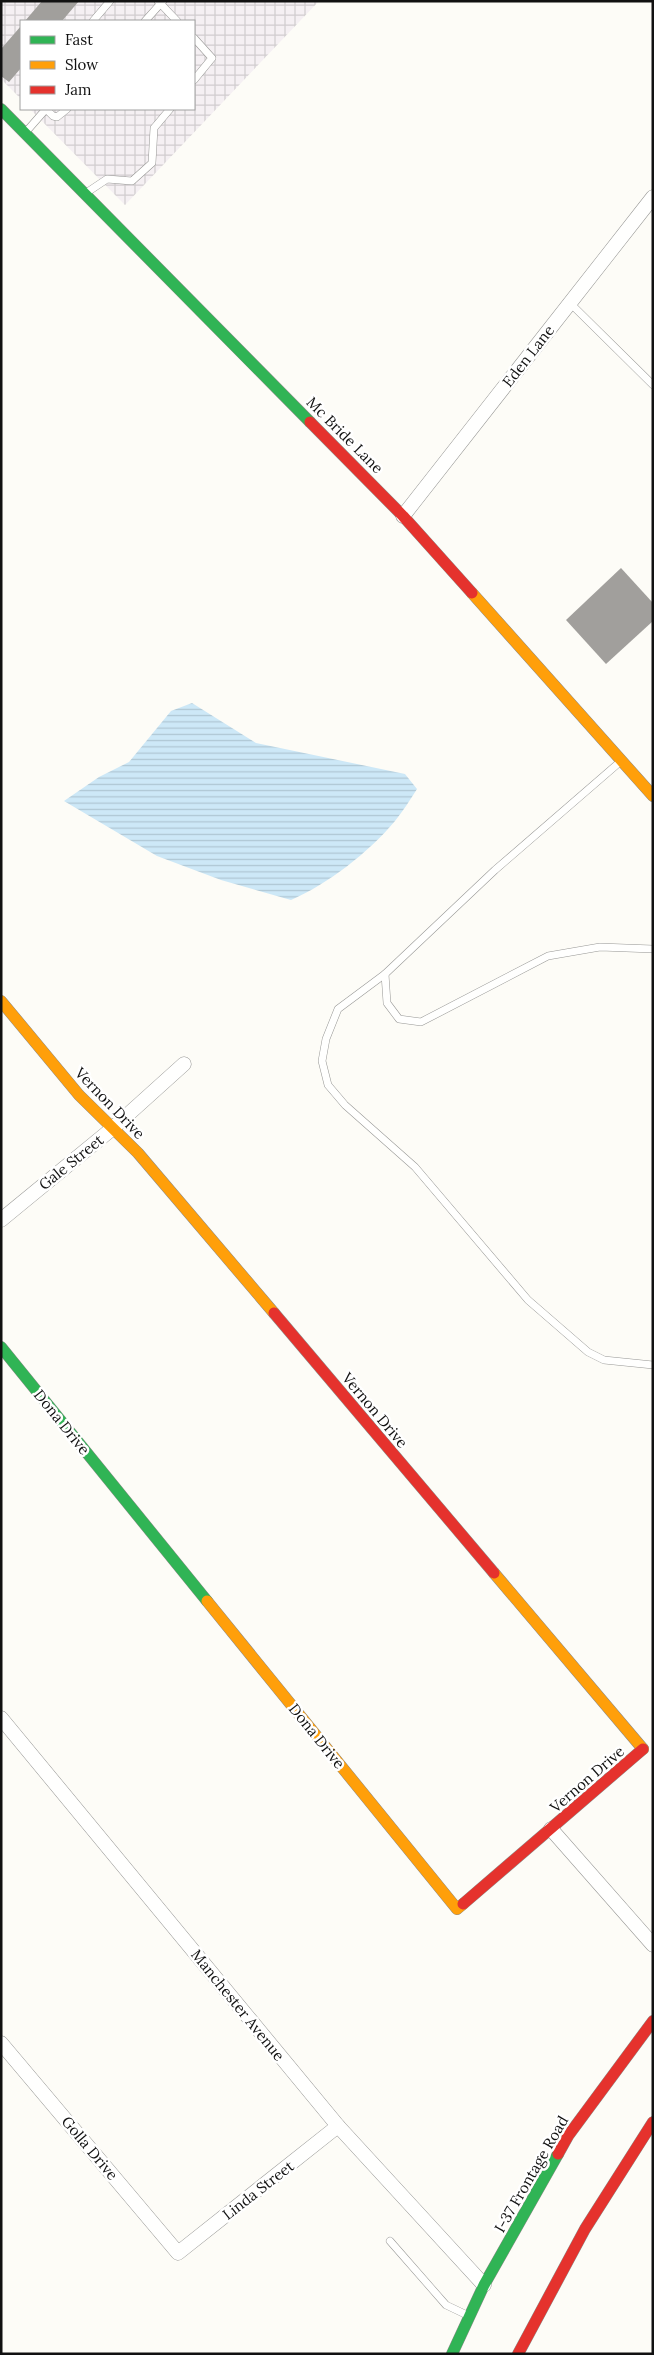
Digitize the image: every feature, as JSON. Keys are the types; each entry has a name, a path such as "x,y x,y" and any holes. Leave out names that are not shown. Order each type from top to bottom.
{"main road":[{"name":"Mc Bride Lane","path":"1,109 403,516 653,796"},
{"name":"Vernon Drive","path":"1,1001 79,1096 138,1153 644,1750 551,1829"},
{"name":"Dona Drive","path":"1,1347 457,1909 551,1829"},
{"name":"I-37 Frontage Road","path":"452,2354 484,2285 568,2136 653,2021"},
{"path":"518,2354 585,2229 653,2122"}],"street":[{"name":"Eden Lane","path":"403,516 653,197"},
{"name":"Gale Street","path":"1,1220 113,1128 184,1064"},
{"name":"Manchester Avenue","path":"1,1718 338,2126 484,2285"},
{"path":"551,1829 653,1945"},
{"name":"Golla Drive","path":"1,2042 178,2253"},
{"name":"Linda Street","path":"178,2253 338,2126"}],"lane":[{"path":"94,20 110,1"},
{"path":"146,20 161,2 176,20"},
{"path":"195,39 212,58 195,79"},
{"path":"25,133 45,110"},
{"path":"47,110 57,117 66,110"},
{"path":"85,194 107,179 132,181 152,163 154,128 169,110"},
{"path":"570,303 653,385"},
{"path":"621,761 495,870 385,974 338,1009 326,1039 322,1061 328,1085 345,1105 415,1167 528,1300 588,1352 604,1360 653,1365"},
{"path":"385,974 387,1003 400,1018 421,1022 548,956 600,947 653,949"},
{"path":"390,2242 446,2305 470,2316"}],"shaded area":[{"path":"1,1 319,1 125,205 31,110 195,110 195,20 20,20 20,98 1,79"}],"water":[{"path":"192,703 256,743 405,774 417,789 395,821 373,844 333,876 291,900 221,880 157,856 64,801 99,777 129,762 171,711"}],"building":[{"path":"42,1 79,1 63,20 26,20"},
{"path":"20,27 20,69 9,82 1,76 1,49"},
{"path":"621,568 653,603 653,621 606,664 566,620"}],"traffic: fast":[{"path":"1,109 310,422"},
{"path":"1,1347 207,1601"},
{"path":"452,2354 484,2285 558,2154"}],"traffic: slow":[{"path":"472,593 653,796"},
{"path":"1,1001 79,1095 138,1153 274,1313"},
{"path":"494,1573 643,1749"},
{"path":"207,1601 457,1909 463,1904"}],"traffic: jam":[{"path":"310,422 403,516 472,593"},
{"path":"274,1313 494,1573"},
{"path":"463,1904 643,1749"},
{"path":"558,2154 568,2136 653,2021"},
{"path":"518,2354 585,2229 653,2122"}]}
